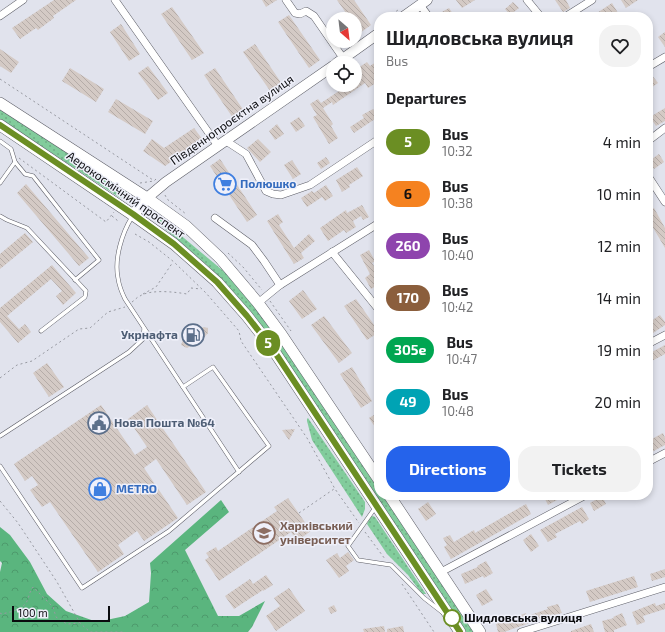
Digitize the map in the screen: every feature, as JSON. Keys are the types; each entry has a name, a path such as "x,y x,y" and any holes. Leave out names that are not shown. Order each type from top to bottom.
{"main road":[{"path":"409,12 423,2"},
{"path":"347,56 374,37"},
{"name":"Південнопроєктна вулиця","path":"147,198 166,182 326,71"},
{"name":"Аерокосмічний проспект","path":"0,103 147,198 186,226 220,258 258,303 281,334 374,473"},
{"name":"Аерокосмічний проспект","path":"0,125 133,214 174,244 217,282 247,316 272,348 460,632"},
{"path":"133,214 147,198"},
{"path":"392,500 480,632"}],"street":[{"path":"0,16 23,0"},
{"path":"115,0 222,143 246,154 266,191 281,195 310,185 374,142"},
{"path":"286,0 295,13 300,14 306,11 314,16 337,56"},
{"path":"527,0 538,12"},
{"path":"573,12 592,0"},
{"path":"423,2 427,12"},
{"path":"653,64 665,57"},
{"path":"653,137 665,128"},
{"path":"653,184 665,202"},
{"path":"215,218 252,245 280,285"},
{"path":"258,303 280,285 374,226"},
{"path":"332,252 374,304"},
{"path":"653,341 665,335"},
{"path":"653,459 665,453"},
{"path":"441,572 577,500"},
{"path":"521,632 665,587"}],"lane":[{"path":"0,141 12,149 15,162 25,174 33,176 99,260 75,280"},
{"path":"0,183 15,162"},
{"path":"133,214 123,232 116,264 122,292 129,305 239,472"},
{"path":"0,216 27,228 86,291 85,297 42,331"},
{"path":"0,436 129,352 140,343 144,335 144,328"},
{"path":"0,466 82,588 169,531 270,446 213,367 183,387"},
{"path":"377,505 348,546 358,560 391,565 424,598 453,621"}],"path":[{"path":"0,79 154,180 136,184"},
{"path":"14,154 106,222 112,216 118,221"},
{"path":"135,234 149,242 174,262 239,331 241,341 307,438 335,489 389,565"},
{"path":"0,378 17,365 32,361 78,329 90,328 108,312 129,305 140,295 156,287 174,262"},
{"path":"140,295 157,292 176,292 187,294 191,288 202,290"},
{"path":"299,513 335,489"},
{"path":"0,501 18,523 57,582 80,623 90,632 124,632"},
{"path":"402,584 434,632"},
{"path":"0,613 2,614 22,608 33,587 53,607 56,617 67,624 80,623"}],"green space":[{"path":"0,108 126,191 124,198 120,198 0,119"},
{"path":"160,218 233,279 263,316 374,479 374,499 230,289 210,268 157,222"},
{"path":"308,418 365,502 365,509 362,517 312,440 307,421"},
{"path":"221,500 229,512 185,550 218,616 239,616 265,601 248,632 0,632 0,572 2,563 0,561 0,527 10,535 30,562 47,594 66,611 97,622 125,616 149,602 151,573 150,563"},
{"path":"375,500 388,500 477,632 465,632"},
{"path":"373,516 426,594 422,594 408,575 387,554 367,524 370,517"}],"building":[{"path":"54,0 76,0 53,16 54,18 38,30 36,28 20,39 12,28"},
{"path":"262,0 277,0 266,7"},
{"path":"337,0 354,0 371,25 362,32 362,12 345,12"},
{"path":"456,0 475,0 462,8"},
{"path":"555,0 566,0 570,8 563,12"},
{"path":"621,0 638,0 626,8"},
{"path":"513,2 519,8 514,12 508,12 505,9"},
{"path":"612,3 617,12 598,12"},
{"path":"172,7 204,53 192,60 161,14"},
{"path":"449,8 452,12 442,12"},
{"path":"289,15 320,60 309,68 278,22"},
{"path":"121,24 140,54 129,61 110,32"},
{"path":"665,32 665,47 658,37"},
{"path":"255,44 284,87 273,95 243,52"},
{"path":"0,49 19,62 11,73 0,66"},
{"path":"367,62 370,66 374,63 374,84 368,88 365,83 362,85 362,65"},
{"path":"148,66 168,93 158,100 138,73"},
{"path":"70,68 104,89 96,102 62,81"},
{"path":"215,68 246,114 235,121 204,75"},
{"path":"653,77 658,83 653,86"},
{"path":"338,92 352,92 333,105 332,102 323,108 333,124 331,126 338,138 329,144 313,117 317,115 310,104 318,99 321,103"},
{"path":"116,99 153,121 145,134 108,112"},
{"path":"665,108 665,121 656,126 653,122 653,115"},
{"path":"373,109 374,120 354,133 350,127 364,118 362,115"},
{"path":"299,117 305,126 296,132 290,123"},
{"path":"277,124 284,134 275,140 269,131"},
{"path":"194,128 203,140 165,166 143,151 152,139 164,148"},
{"path":"258,139 271,152 260,162 247,148"},
{"path":"659,154 664,162 654,169 653,158"},
{"path":"326,157 330,163 321,169 317,163"},
{"path":"220,159 257,215 247,222 210,166"},
{"path":"292,160 301,174 293,179 284,165"},
{"path":"357,167 363,176 349,185 350,187 342,192 336,180"},
{"path":"26,184 89,258 79,266 17,193"},
{"path":"326,185 333,196 325,201 322,197 307,207 301,198 312,191 314,193"},
{"path":"362,205 369,217 363,220 361,216 353,221 356,227 346,233 344,230 328,241 320,228 346,210 347,213"},
{"path":"654,208 665,228 665,248 653,228"},
{"path":"278,214 283,222 279,225 294,248 309,234 315,241 301,253 304,258 294,264 267,221"},
{"path":"25,233 33,242 0,269 0,254"},
{"path":"369,250 374,259 372,263 374,266 374,287 371,289 365,278 370,274 360,255"},
{"path":"52,265 76,293 63,305 56,296 62,291 51,279 7,316 19,329 25,324 31,332 18,343 0,322 0,308"},
{"path":"303,290 317,309 302,319 289,301"},
{"path":"356,299 374,325 374,335 367,340 344,306"},
{"path":"660,315 665,322 665,325 653,333 653,320"},
{"path":"324,316 352,353 339,363 311,325"},
{"path":"204,327 208,328 208,333 201,341 187,348 181,345 186,336 193,331"},
{"path":"665,345 665,354 653,360 653,351"},
{"path":"47,363 64,387 49,397 33,373"},
{"path":"352,367 372,401 361,408 340,374"},
{"name":"METRO","path":"101,405 135,455 147,447 128,419 147,405 206,492 187,505 156,459 144,468 178,518 144,541 137,531 118,545 124,554 98,572 50,502 42,507 30,490 38,485 32,476 25,481 14,464"},
{"path":"374,415 374,426 369,418"},
{"path":"295,429 289,440 282,430"},
{"path":"663,433 665,445 653,451 653,438"},
{"path":"288,498 311,531 297,541 291,532 219,581 205,560 209,557 206,553 216,547 218,551 277,511 274,507"},
{"path":"546,500 557,500 548,505"},
{"path":"595,500 604,500 606,504 594,511 590,503"},
{"path":"428,502 436,514 426,521 418,509"},
{"path":"526,504 531,514 451,559 444,547 447,545 443,538 450,535 454,542 474,530 475,533"},
{"path":"582,507 589,519 582,524 580,521 555,534 557,537 548,542 540,530"},
{"path":"531,534 539,546 531,552 523,540"},
{"path":"348,552 354,560 346,566 349,571 339,578 326,560 337,553 340,558"},
{"path":"486,561 493,573 484,578 483,576 465,584 461,574 478,567 477,566"},
{"path":"665,569 665,577 652,581 650,574"},
{"path":"266,575 273,585 234,609 225,596 250,579 253,584"},
{"path":"634,576 638,587 590,602 586,591"},
{"path":"289,588 305,611 276,631 266,616 280,606 274,598"},
{"path":"486,589 493,600 482,606 476,595"},
{"path":"655,603 656,606 665,603 665,609 643,616 645,622 637,625 632,612"},
{"path":"558,604 562,613 530,622 504,632 498,632 496,624 526,613 527,616"},
{"path":"334,605 337,611 331,614 328,608"},
{"path":"622,613 627,625 614,630 614,632 605,632 602,621 614,618 613,617"},
{"path":"591,624 594,632 571,632 571,631"},
{"path":"384,626 385,632 364,632 363,629"},
{"path":"403,626 404,632 387,632 387,629"}],"bus line":[{"name":"5","path":"0,125 133,214 174,244 217,282 247,316 272,348 460,632"}],"place":[{"name":"Полюшко","path":"225,184"},
{"name":"Укрнафта","path":"193,335"},
{"name":"Нова Пошта №64","path":"99,423"},
{"name":"METRO","path":"100,489"},
{"name":"Харківський університет","path":"264,533"},
{"name":"Шидловська вулиця","path":"452,618"}]}
